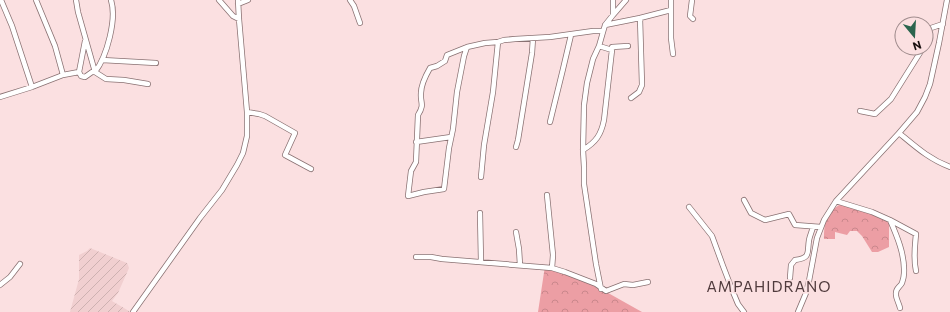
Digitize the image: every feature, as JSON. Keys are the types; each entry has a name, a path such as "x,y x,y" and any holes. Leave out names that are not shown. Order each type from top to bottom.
{"street":[{"path":"0,0 12,26 32,87"},
{"path":"36,0 55,46 63,75"},
{"path":"76,0 95,72 106,80 127,80 148,84"},
{"path":"79,72 81,76 85,77 92,72 95,72 102,60 110,35 112,18 111,0"},
{"path":"219,0 233,16 239,19"},
{"path":"133,312 222,190 243,153 247,136 247,112 238,2 248,0"},
{"path":"350,0 354,6 360,23"},
{"path":"613,0 613,15"},
{"path":"601,289 584,184 584,105 587,83 593,59 599,46 603,31 613,15 626,0"},
{"path":"671,0 671,38 673,54"},
{"path":"692,0 690,16 693,19"},
{"path":"798,312 806,292 817,238 824,220 836,201 917,112 925,97 930,84 948,3"},
{"path":"606,25 671,10"},
{"path":"631,98 639,92 642,85 640,18"},
{"path":"934,27 943,24"},
{"path":"467,46 457,92 444,189 408,196 411,171 416,162 418,115 422,109 421,93 430,68 445,61 447,55 467,46 515,39 603,31"},
{"path":"550,122 571,35"},
{"path":"516,147 534,38"},
{"path":"79,72 86,40"},
{"path":"481,177 484,145 493,92 498,42"},
{"path":"599,46 612,50"},
{"path":"583,150 597,139 602,131 612,47 628,46"},
{"path":"860,110 875,114 891,99 918,56"},
{"path":"102,60 156,63"},
{"path":"0,98 63,75 79,72"},
{"path":"247,112 265,116 295,132 285,155 311,169"},
{"path":"899,133 923,153 950,167"},
{"path":"416,142 451,137"},
{"path":"547,195 552,248 552,268"},
{"path":"744,200 751,213 765,220 789,214 795,225 821,227"},
{"path":"836,201 872,212 916,234 914,256 916,271"},
{"path":"689,207 712,236 722,266 738,304 744,312"},
{"path":"480,213 481,262"},
{"path":"890,220 900,242 904,263 902,283 897,288 895,294 900,308"},
{"path":"790,278 791,265 795,260 803,259 807,255 813,227"},
{"path":"516,232 520,249 520,265"},
{"path":"416,258 431,257 552,268 596,284 601,289 606,291 624,284 633,285 648,282"},
{"path":"0,284 10,277 20,264"}],"shaded area":[{"path":"90,248 127,263 129,268 118,293 112,301 129,312 70,312 79,279 79,255"}],"green space":[{"path":"841,204 873,214 889,222 889,247 878,252 872,252 857,231 850,231 847,235 835,232 835,239 824,239 825,223 827,218 836,207"},
{"path":"545,266 596,284 601,289 642,312 538,312"}],"district":[{"name":"AMPAHIDRANO","path":"769,287"}]}
